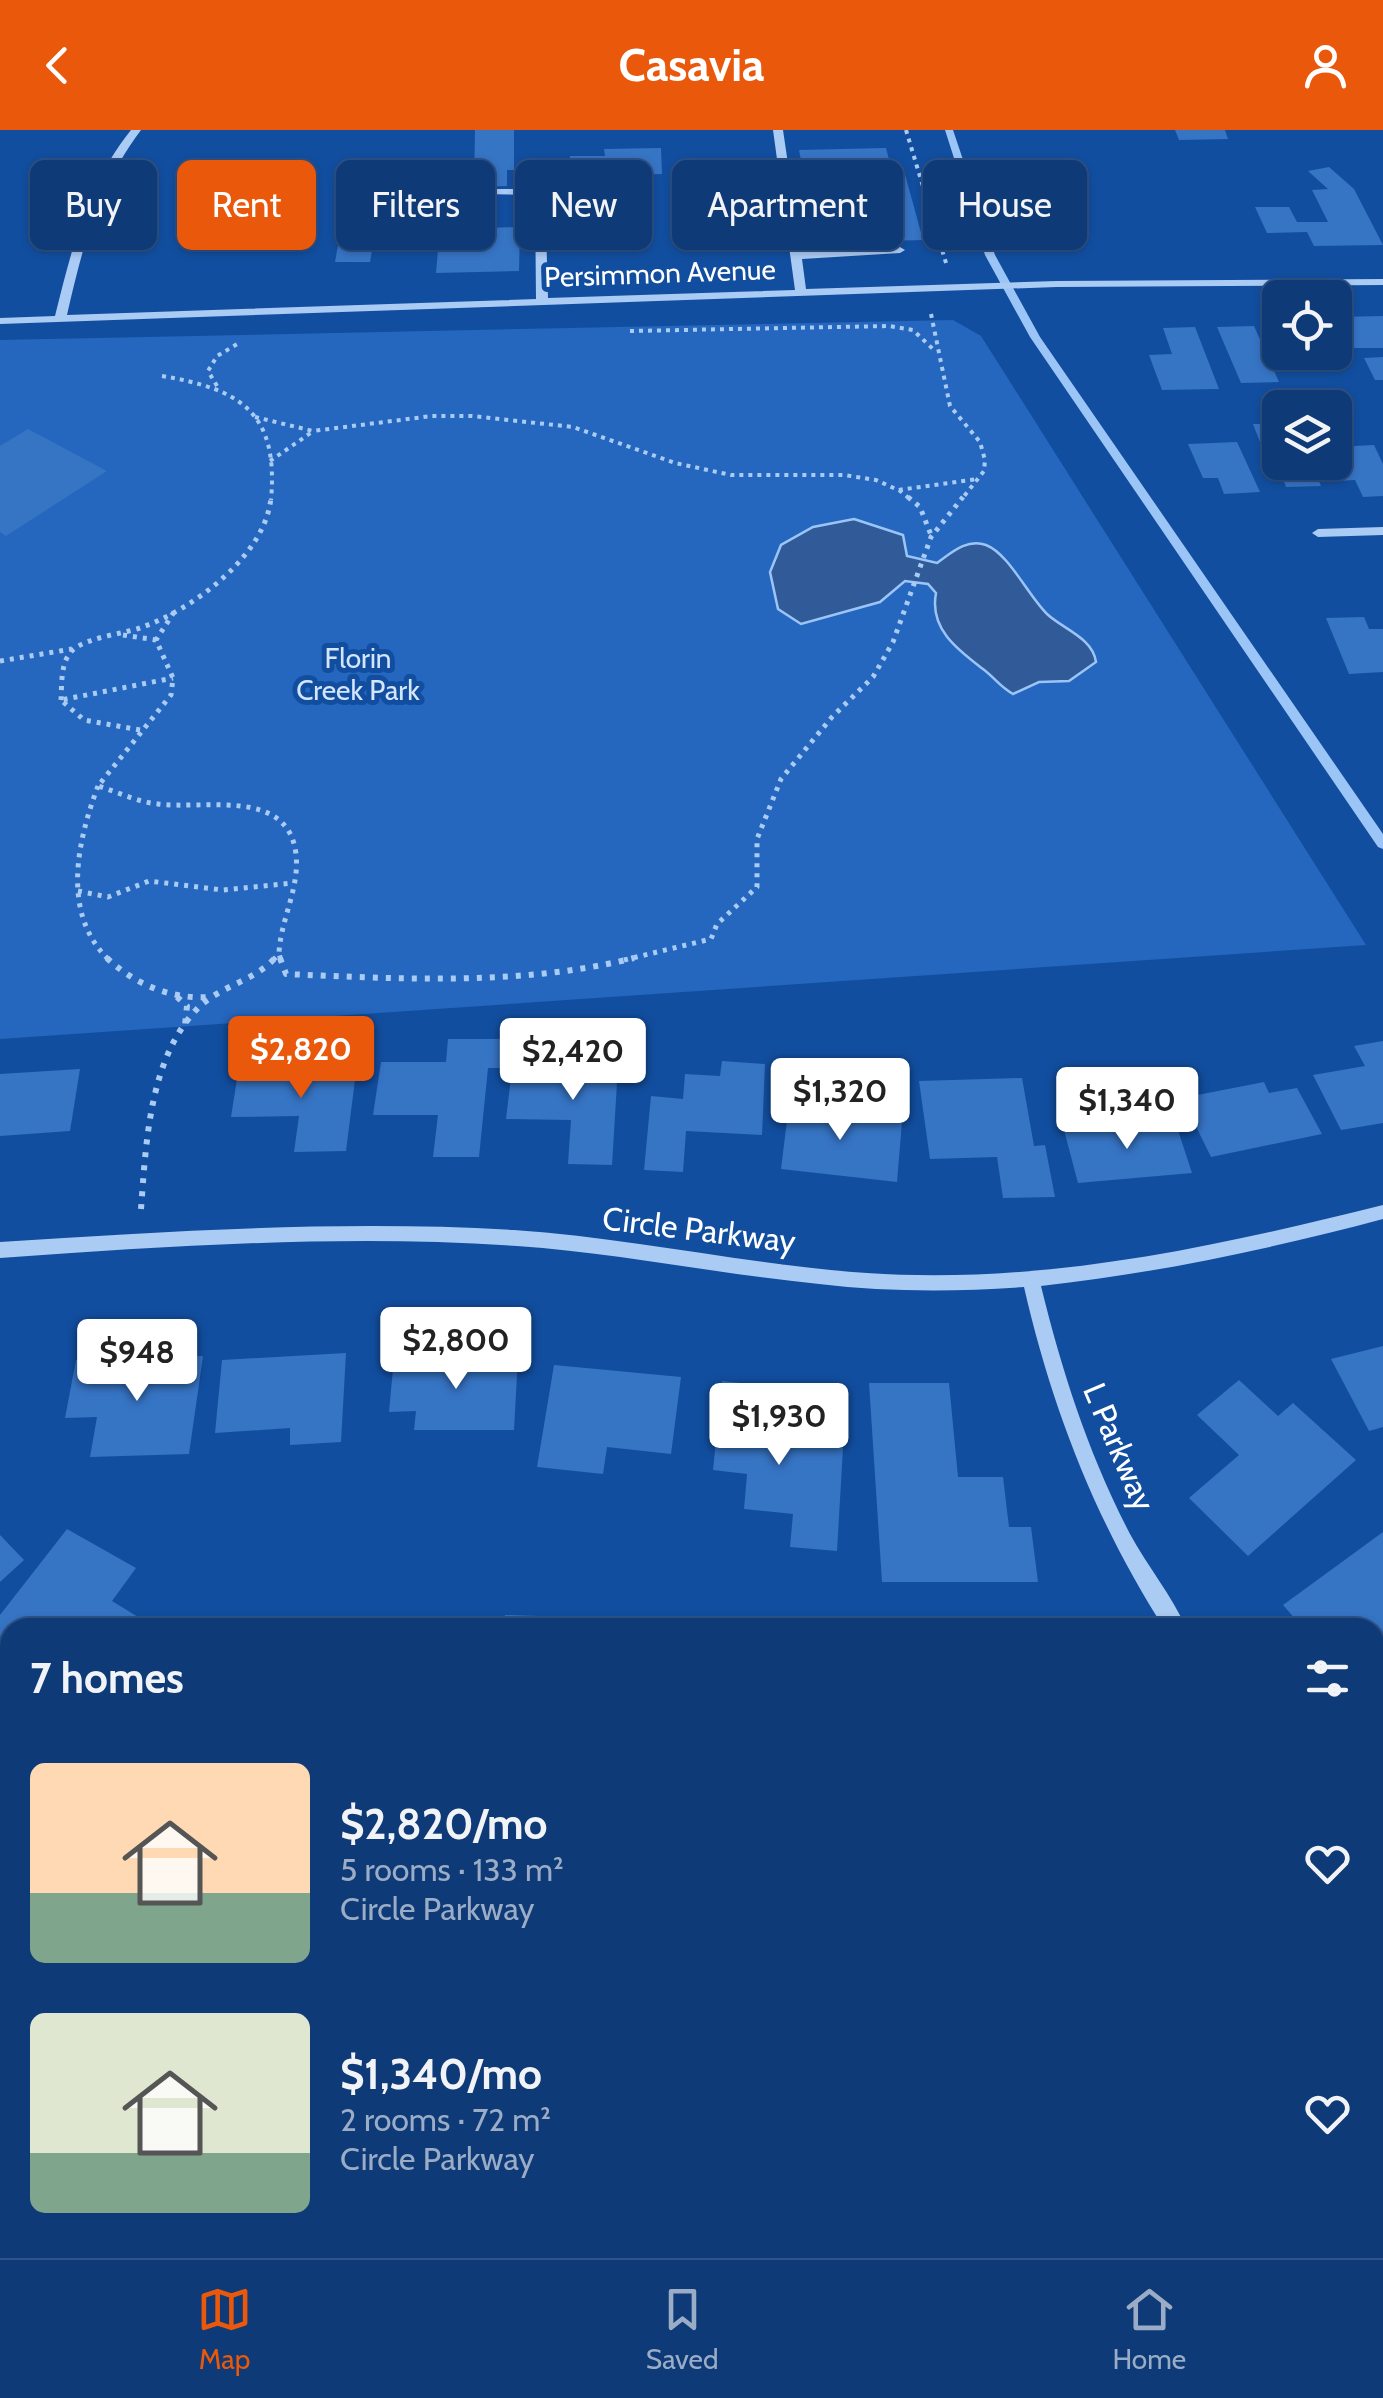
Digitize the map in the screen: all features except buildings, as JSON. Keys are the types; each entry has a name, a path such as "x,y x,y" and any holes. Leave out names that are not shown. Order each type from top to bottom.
{"street":[{"path":"60,320 93,192 115,152 136,130"},
{"path":"778,130 801,293"},
{"path":"495,192 540,192 542,303"},
{"path":"796,256 900,250"},
{"name":"Persimmon Avenue","path":"0,321 1057,284 1383,282"},
{"path":"1318,533 1383,531"},
{"name":"Circle Parkway","path":"0,1250 139,1240 369,1232 518,1238 798,1274 918,1283 1031,1280 1097,1275 1211,1257 1383,1212"},
{"name":"L Parkway","path":"1031,1280 1046,1350 1079,1451 1102,1502 1170,1618"}],"path":[{"path":"906,130 960,287"},
{"path":"98,786 156,804 220,802 276,816 291,832 296,856 278,935 286,974 469,978 572,970 711,939 716,924 758,887 758,839 781,779 832,717 873,677 893,642 931,537 979,479 987,462 973,432 951,410 932,319"},
{"path":"626,332 889,326 913,330 928,340 937,356"},
{"path":"218,386 208,371 217,356 240,342"},
{"path":"0,661 74,649 147,627 217,579 257,540 270,499 270,462 255,417 233,394 218,386 162,376"},
{"path":"255,417 312,431 432,416 500,418 573,427 674,463 731,475 844,475 876,480 920,507 930,523 931,537"},
{"path":"270,462 312,431"},
{"path":"898,490 979,479"},
{"path":"156,640 174,612"},
{"path":"114,634 156,640"},
{"path":"156,640 173,678 171,695 98,786 84,836 78,891 82,926 103,960 136,981 176,996 216,996"},
{"path":"74,649 64,664 60,700 65,710 81,719 140,730"},
{"path":"60,700 173,678"},
{"path":"78,891 108,897 150,881 224,890 292,883"},
{"path":"139,1240 150,1129 167,1065 185,1027 198,1008 251,980 279,954"},
{"path":"176,996 187,1006 185,1027"}],"green space":[{"name":"Florin Creek Park","path":"953,320 981,336 1366,945 0,1039 0,340"}],"shaded area":[{"path":"854,519 903,535 907,556 937,563 972,543 986,545 1010,566 1047,614 1089,646 1096,662 1069,681 1039,682 1013,694 964,654 941,628 936,593 928,584 905,581 880,602 801,624 778,609 770,572 781,545 813,527"}],"waterway":[{"path":"949,130 990,255 1035,337 1383,844"}]}
